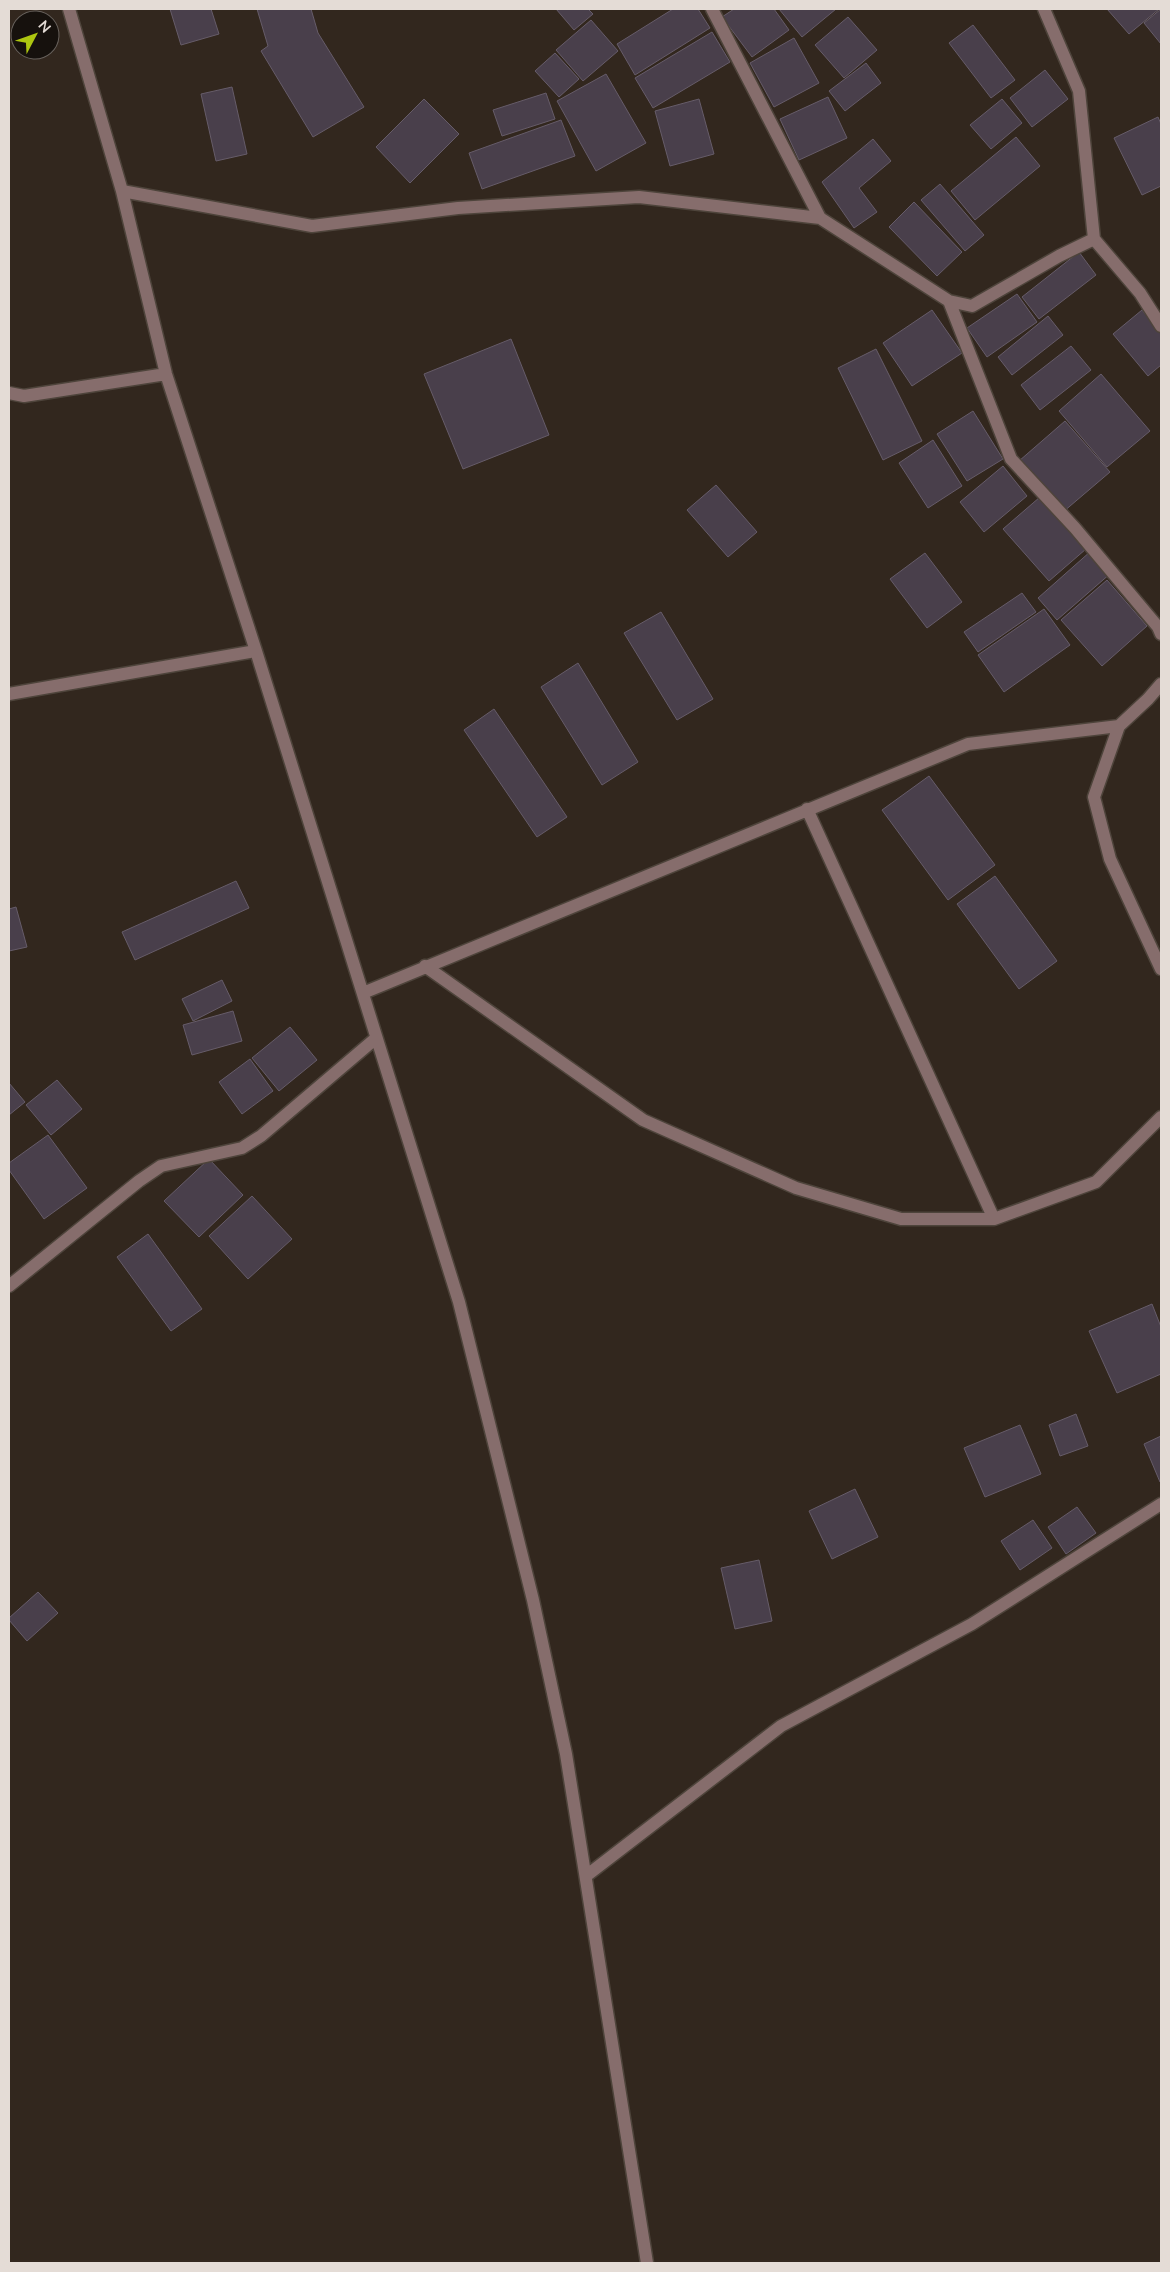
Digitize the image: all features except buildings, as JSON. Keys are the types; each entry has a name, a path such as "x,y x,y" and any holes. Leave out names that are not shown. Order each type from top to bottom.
{"street":[{"path":"70,9 122,191 166,374 363,992 375,1039 464,1322 533,1600 566,1754 647,2263"},
{"path":"712,9 820,218"},
{"path":"1044,9 1078,91 1094,239 1140,293 1161,326"},
{"path":"122,191 312,226 458,208 639,197 820,218 914,281 949,301 972,306 1059,256 1094,239"},
{"path":"949,301 1011,458 1075,528 1158,627 1161,634"},
{"path":"9,393 24,396 166,374"},
{"path":"9,694 256,652"},
{"path":"1161,684 1119,726 1094,797 1110,859 1161,969"},
{"path":"363,992 968,744 1119,726"},
{"path":"806,809 994,1219"},
{"path":"424,966 643,1120 796,1188 901,1219 994,1219 1096,1182 1161,1117"},
{"path":"9,1286 139,1181 161,1166 242,1148 261,1136 375,1039"},
{"path":"586,1876 780,1726 972,1624 1161,1504"}]}
